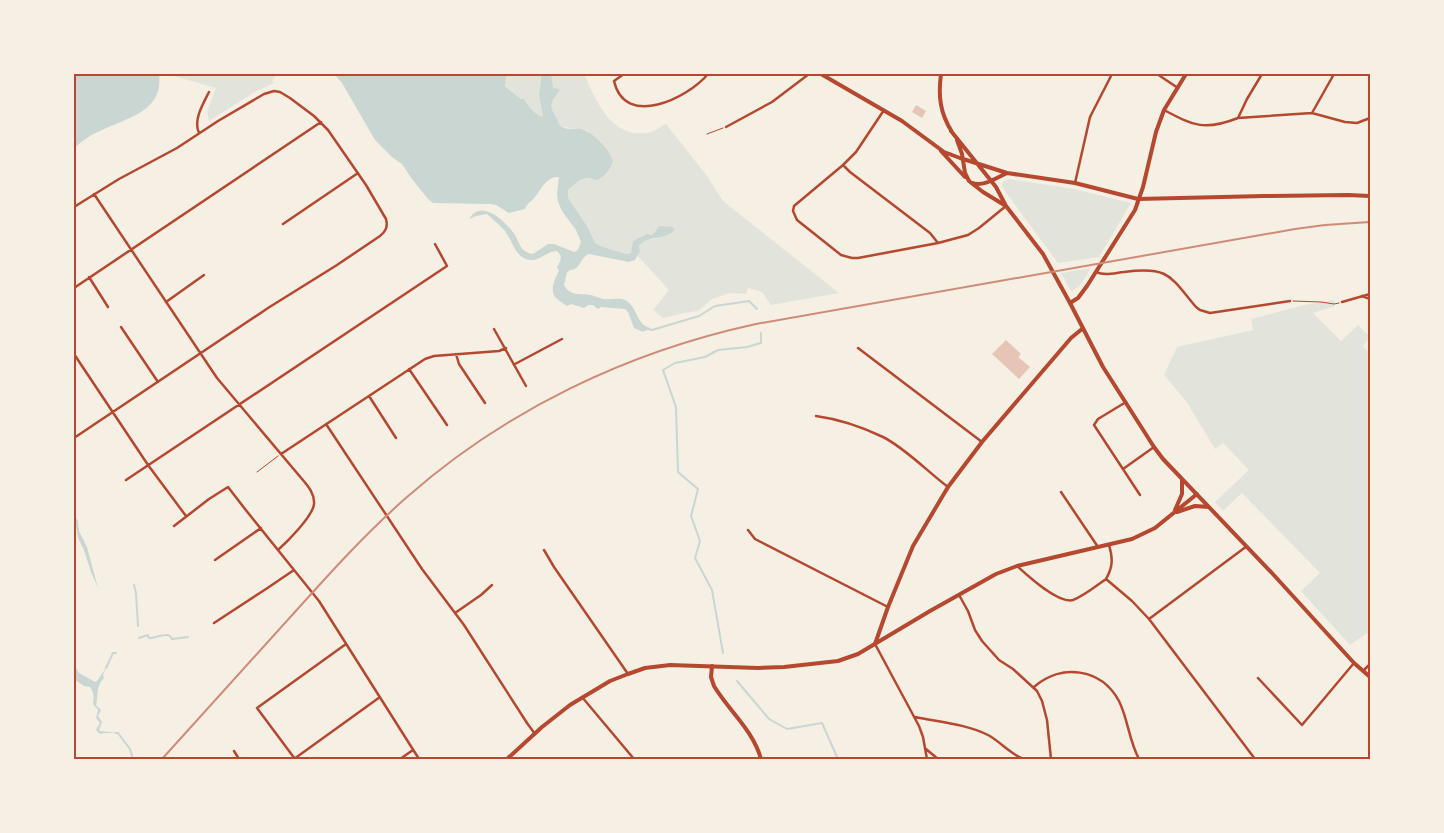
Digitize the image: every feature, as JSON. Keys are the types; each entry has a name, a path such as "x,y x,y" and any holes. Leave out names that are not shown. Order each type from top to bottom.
{"main road":[{"path":"821,74 910,126 948,154 1007,173 1075,183 1138,199 1311,195 1370,196"},
{"path":"941,74 939,88 940,104 945,120 959,146 969,182 978,185 1007,173"},
{"path":"1070,303 1082,293 1135,210 1144,187 1154,142 1164,110 1186,74"},
{"path":"951,131 991,180 1001,194 1006,206 1043,254 1103,367 1154,447 1354,663 1370,677"},
{"path":"936,146 969,182 1006,206"},
{"path":"875,644 913,546 948,487 982,442 1068,342 1082,329"},
{"path":"1174,512 1182,494 1182,478"},
{"path":"507,759 557,715 582,697 610,681 628,674 657,666 758,668 822,664 851,657 996,574 1017,566 1132,539 1155,528 1198,495"},
{"path":"1174,512 1195,506 1209,507"},
{"path":"712,666 711,677 714,686 751,735 758,747 761,759"}],"street":[{"path":"624,74 614,81 620,95 633,106 646,107 673,99 701,82 708,74"},
{"path":"726,127 772,102 809,74"},
{"path":"1075,183 1090,117 1112,74"},
{"path":"1157,74 1178,88"},
{"path":"1238,118 1262,74"},
{"path":"1312,113 1334,74"},
{"path":"74,207 119,178 177,148 264,94 272,91 280,92 321,122 334,137 358,173 387,222 385,232 380,236 74,438"},
{"path":"199,134 197,127 199,113 209,92"},
{"path":"884,110 856,152 794,206 792,211 797,220 842,255 852,258 968,235 980,228 1006,206"},
{"path":"1164,110 1182,120 1211,126 1238,118 1312,113 1345,122 1357,123 1370,118"},
{"path":"74,288 321,122"},
{"path":"843,165 930,233 938,242"},
{"path":"283,224 358,173"},
{"path":"94,194 220,382 310,489 314,504 311,513 278,550"},
{"path":"126,480 448,266 435,244"},
{"path":"1096,272 1106,274 1147,270 1169,276 1200,310 1210,313 1290,301"},
{"path":"166,302 204,275"},
{"path":"90,278 108,306"},
{"path":"1342,302 1370,294"},
{"path":"1361,296 1370,299"},
{"path":"121,327 158,382"},
{"path":"494,329 526,386"},
{"path":"515,364 562,339"},
{"path":"281,454 427,358 506,348"},
{"path":"858,348 982,442"},
{"path":"74,354 148,465 186,516"},
{"path":"456,354 462,369 485,404"},
{"path":"74,363 78,360"},
{"path":"409,369 447,425"},
{"path":"369,396 396,438"},
{"path":"1126,402 1098,419 1094,425 1140,495"},
{"path":"816,416 853,425 884,438 910,456 948,487"},
{"path":"326,424 378,504 455,613 535,734"},
{"path":"1123,469 1154,447"},
{"path":"174,526 228,487 319,601 419,759"},
{"path":"1062,492 1099,548"},
{"path":"215,560 261,528"},
{"path":"748,530 755,539 888,607"},
{"path":"1017,566 1052,594 1067,601 1074,600 1106,579 1113,557 1109,545"},
{"path":"1149,619 1247,546"},
{"path":"544,550 628,674"},
{"path":"214,623 294,569"},
{"path":"1106,579 1132,601 1149,619 1255,759"},
{"path":"455,613 481,595 492,584"},
{"path":"959,595 982,641 999,660 1034,687 1042,701 1046,714 1051,759"},
{"path":"346,644 257,708 294,759 380,697"},
{"path":"875,644 915,717 924,737 927,759"},
{"path":"1258,678 1302,725 1354,663"},
{"path":"1363,671 1370,664"},
{"path":"1034,687 1048,676 1067,671 1080,672 1100,681 1111,690 1120,703 1134,749 1139,759"},
{"path":"582,697 634,759"},
{"path":"915,717 969,728 986,734 1024,759"},
{"path":"926,749 938,759"},
{"path":"400,759 413,750"},
{"path":"234,751 240,759"}],"path":[{"path":"707,134 726,127"},
{"path":"1290,301 1334,304 1342,302"},
{"path":"257,472 281,454"}],"shaded area":[{"path":"74,74 159,74 159,87 156,97 141,112 93,134 74,148"},
{"path":"167,74 277,74 272,81 274,83 253,93 209,121 207,111 216,88"},
{"path":"334,74 505,74 505,86 521,99 524,99 536,114 542,117 539,95 541,74 551,74 553,88 560,90 551,106 560,125 566,128 585,130 590,133 604,147 613,161 609,170 602,177 596,180 583,179 568,190 568,198 587,226 595,243 626,254 631,253 633,241 647,234 651,235 659,226 675,229 667,235 643,242 639,246 640,251 635,260 629,262 589,254 583,258 576,268 567,272 564,285 566,289 576,294 627,301 642,323 651,328 643,332 634,328 625,309 601,307 598,309 593,305 588,305 584,308 571,304 567,306 556,298 553,292 554,281 559,271 557,267 561,259 557,251 534,260 525,259 518,253 505,231 487,214 469,219 473,213 479,211 485,211 497,216 508,226 522,248 529,253 533,254 548,244 554,244 574,252 578,250 581,242 576,230 562,211 558,202 559,177 551,178 525,209 509,213 496,205 490,204 433,203 412,179 402,164 375,140 342,83"},
{"path":"504,74 586,74 585,76 594,96 606,115 623,129 633,133 648,133 666,124 707,176 723,201 839,293 771,305 762,292 748,288 746,294 729,293 712,299 698,311 664,318 653,310 669,290 637,255 640,251 639,246 643,242 669,235 659,226 654,233 633,241 631,253 626,254 595,243 587,226 567,198 568,190 580,180 587,178 596,180 607,150 587,130 562,127 537,115 531,110 524,99 521,99 505,85 506,77"},
{"path":"1009,179 1074,189 1131,203 1099,257 1058,263 1002,187 1004,181"},
{"path":"1091,268 1080,285 1071,291 1061,273"},
{"path":"1334,300 1335,306 1313,313 1341,341 1358,325 1370,337 1363,346 1370,354 1370,631 1350,645 1301,591 1320,573 1242,493 1223,511 1215,502 1249,470 1223,443 1215,449 1186,401 1164,375 1177,347 1253,330 1251,319 1305,305"},
{"path":"74,514 78,521 79,531 87,547 98,588 78,538"},
{"path":"74,666 79,673 95,682 106,668 103,675 104,678 98,688 96,705 101,710 98,716 102,722 99,730 119,733 100,734 96,730 100,723 96,718 98,710 93,704 94,697 92,691 90,687 84,686 74,679"}],"building":[{"path":"916,105 926,111 922,118 912,112"},
{"path":"1006,340 1021,354 1018,357 1030,367 1019,379 992,354"}],"waterway":[{"path":"648,329 652,330 699,316 715,306 749,301 757,309"},
{"path":"723,653 712,590 695,558 700,541 691,516 698,489 678,472 676,407 663,370 675,363 705,357 718,350 747,347 761,343 761,333"},
{"path":"134,585 138,626"},
{"path":"139,638 148,635 149,638 166,635 172,639 188,637"},
{"path":"106,668 113,653 116,653"},
{"path":"737,681 769,719 787,729 822,723 838,759"},
{"path":"116,733 118,733 130,749 133,759"}],"railway":[{"path":"162,759 335,568 407,497 485,437 527,411 570,388 615,368 661,351 708,336 756,324 1295,229 1370,222"}]}
